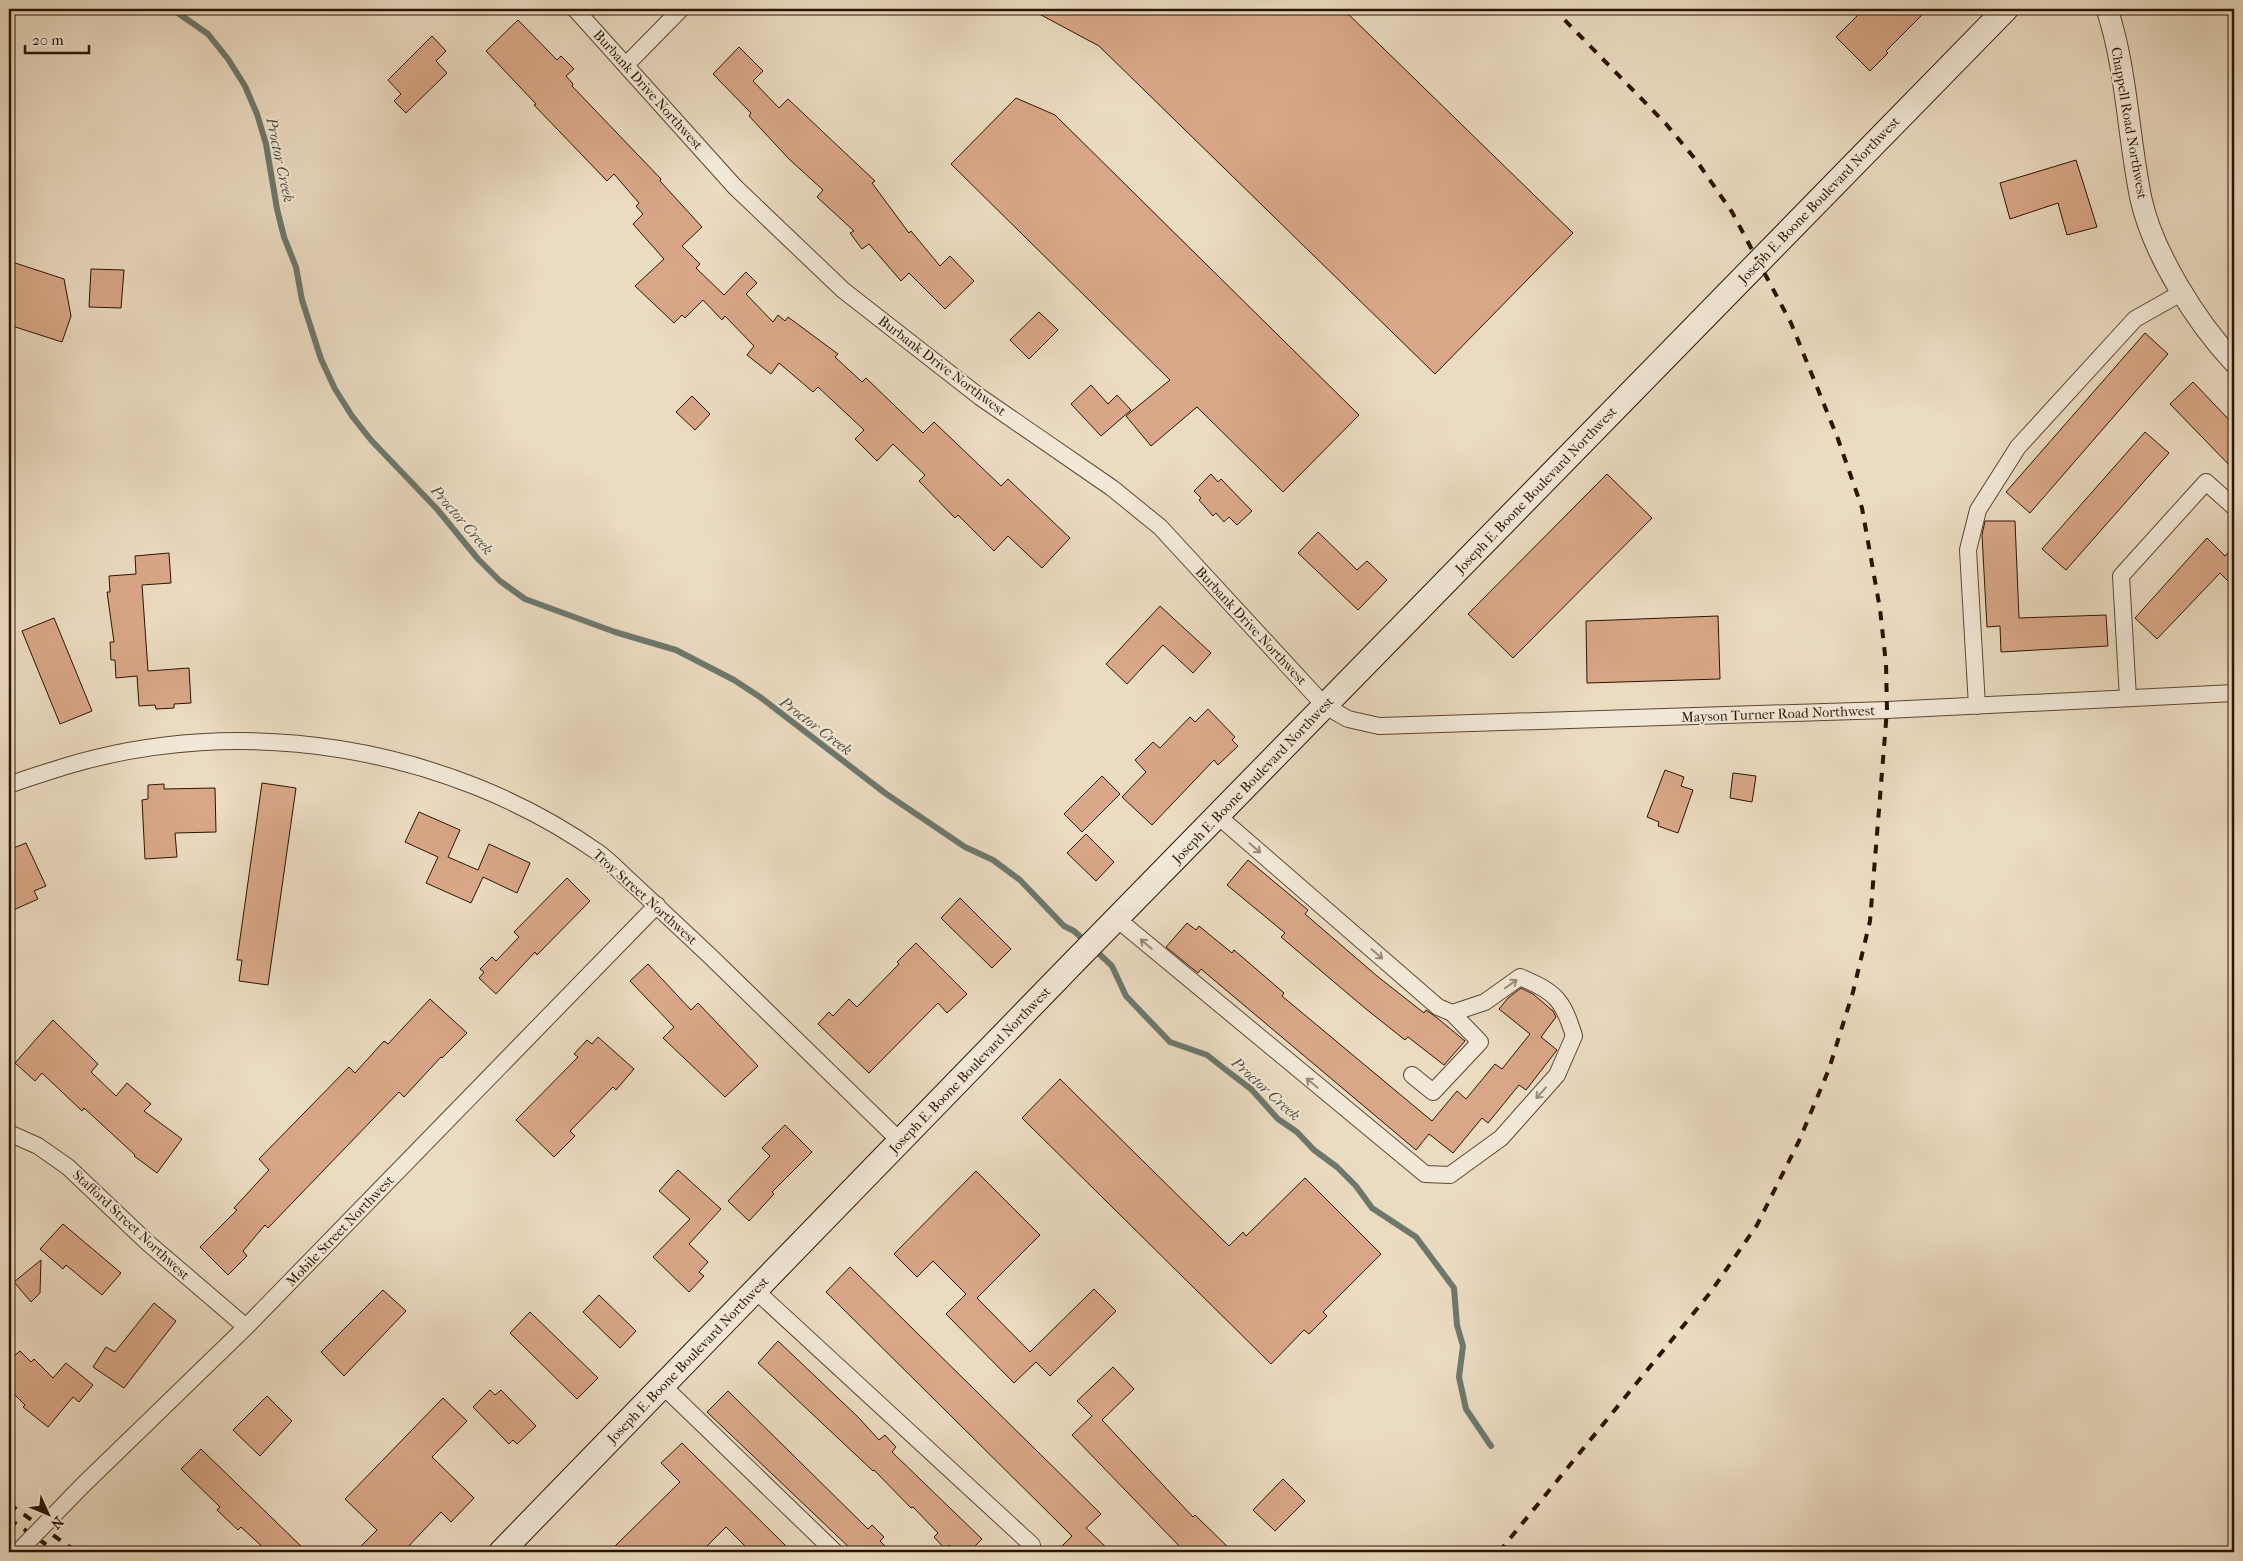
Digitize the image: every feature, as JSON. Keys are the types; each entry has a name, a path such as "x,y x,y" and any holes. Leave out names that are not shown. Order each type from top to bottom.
{"main road":[{"name":"Joseph E. Boone Boulevard Northwest","path":"504,1551 1074,962 2006,9"}],"street":[{"name":"Burbank Drive Northwest","path":"575,9 735,187 842,290 980,397 1112,488 1160,527 1325,706"},
{"path":"626,65 681,9"},
{"name":"Chappell Road Northwest","path":"2107,9 2126,94 2142,200 2163,260 2201,320 2234,362"},
{"path":"1977,706 1968,550 1978,510 2018,447 2135,319 2183,292"},
{"path":"2128,698 2120,576 2206,482 2234,507"},
{"name":"Mayson Turner Road Northwest","path":"1325,706 1348,719 1379,726 1977,706 2234,693"},
{"name":"Troy Street Northwest","path":"9,785 98,756 181,743 254,740 326,746 398,762 490,793 544,818 602,855 657,905 900,1141"},
{"path":"1218,816 1438,1007 1452,1013 1480,1042 1432,1092 1412,1075"},
{"name":"Mobile Street Northwest","path":"18,1552 82,1486 246,1327 657,905"},
{"path":"1110,926 1425,1174 1450,1175 1501,1138 1557,1074 1574,1036 1565,1008 1546,988 1520,978 1485,1002 1452,1013"},
{"name":"Stafford Street Northwest","path":"9,1133 38,1146 68,1167 148,1243 246,1327"},
{"path":"756,1290 1032,1545 1032,1552"},
{"path":"663,1386 834,1552"}],"building":[{"path":"1030,9 1343,9 1573,233 1435,374 1099,46"},
{"path":"1864,9 1928,9 1886,51 1888,53 1870,71 1836,37"},
{"path":"518,20 557,60 561,56 574,69 566,76 573,84 572,86 661,179 660,181 702,227 682,246 700,264 696,268 724,295 746,272 757,283 746,294 773,322 778,315 785,321 788,317 838,354 835,357 862,382 866,378 923,433 934,422 1001,486 1008,479 1070,538 1042,568 1008,536 994,551 958,515 955,518 919,481 925,475 893,444 877,461 855,439 864,430 818,387 813,392 779,363 771,374 747,355 754,346 725,316 722,320 703,300 685,318 682,315 674,323 635,286 664,259 633,224 643,214 636,206 639,203 614,174 607,181 534,105 536,104 486,51"},
{"path":"432,36 446,51 436,61 447,73 406,113 394,101 401,94 388,80"},
{"path":"739,47 763,71 753,81 779,108 788,99 875,181 872,183 909,233 911,231 940,266 950,256 974,281 945,309 909,273 901,281 869,244 862,249 850,233 854,231 817,197 823,190 789,159 749,116 751,113 713,74"},
{"path":"1016,98 1055,115 1359,415 1283,492 1197,407 1151,446 1126,416 1170,380 951,164"},
{"path":"2076,160 2097,227 2067,235 2058,203 2010,219 2000,183"},
{"path":"9,261 64,279 71,316 62,342 9,325"},
{"path":"91,269 124,270 121,308 89,307"},
{"path":"1039,312 1058,330 1029,359 1010,340"},
{"path":"2145,333 2168,354 2030,513 2006,492"},
{"path":"2193,382 2234,425 2234,470 2170,404"},
{"path":"1091,385 1108,404 1117,395 1131,410 1101,436 1071,404"},
{"path":"692,396 710,414 695,430 676,412"},
{"path":"2145,432 2169,453 2066,570 2042,549"},
{"path":"1211,474 1218,482 1221,479 1252,511 1237,525 1229,517 1224,522 1216,513 1213,516 1194,491"},
{"path":"1607,474 1652,518 1513,658 1468,614"},
{"path":"1985,521 2015,521 2019,618 2106,615 2108,646 2001,652 2000,626 1987,627 1982,535"},
{"path":"1318,532 1357,570 1367,561 1387,580 1358,610 1298,553"},
{"path":"2207,538 2225,556 2234,546 2234,587 2220,573 2157,639 2135,618"},
{"path":"169,553 171,583 142,585 148,671 189,668 191,703 174,704 174,708 156,709 155,705 139,706 137,676 116,678 115,660 111,660 110,642 114,642 107,592 110,592 109,576 136,574 135,556"},
{"path":"1160,606 1211,653 1193,673 1163,645 1127,684 1106,664"},
{"path":"1718,616 1720,679 1587,683 1586,621"},
{"path":"54,618 92,711 60,724 22,631"},
{"path":"1208,709 1235,737 1232,740 1238,746 1218,765 1214,760 1152,825 1122,797 1146,772 1135,760 1153,742 1160,748 1190,717 1195,722"},
{"path":"1665,770 1684,777 1681,786 1693,790 1678,833 1658,826 1659,822 1647,817"},
{"path":"1733,773 1756,776 1752,802 1730,798"},
{"path":"1102,776 1120,794 1082,832 1064,814"},
{"path":"262,783 296,788 268,985 239,981 242,960 237,960"},
{"path":"164,784 164,789 215,788 216,832 175,833 177,857 145,859 142,800 148,799 148,785"},
{"path":"419,812 460,830 448,857 478,870 489,844 530,863 517,893 483,877 471,903 426,883 438,857 405,842"},
{"path":"1086,834 1114,862 1096,881 1067,853"},
{"path":"26,843 46,886 34,891 38,899 9,912 9,857 13,855 11,849"},
{"path":"1248,860 1308,910 1305,914 1377,976 1424,1013 1426,1010 1436,1017 1465,1041 1444,1065 1408,1037 1405,1040 1366,1009 1281,937 1285,933 1227,885"},
{"path":"567,878 590,901 537,955 535,952 496,994 479,978 484,972 480,969 492,957 496,961 519,937 514,932"},
{"path":"960,898 1011,949 992,968 941,918"},
{"path":"1187,923 1196,930 1199,926 1232,953 1234,950 1284,993 1282,996 1432,1121 1457,1091 1466,1099 1495,1064 1502,1069 1530,1034 1499,1009 1508,998 1521,988 1533,994 1553,1011 1556,1017 1541,1037 1557,1050 1526,1090 1519,1085 1488,1123 1482,1118 1453,1153 1429,1134 1416,1150 1201,969 1198,973 1166,947"},
{"path":"916,943 967,994 947,1013 938,1003 869,1073 818,1024 829,1012 833,1016 849,999 857,1007 899,964 897,962"},
{"path":"648,964 691,1010 698,1003 758,1066 725,1097 663,1038 674,1027 630,981"},
{"path":"430,999 467,1033 441,1057 404,1097 399,1092 268,1228 265,1225 243,1251 247,1256 228,1275 200,1247 237,1210 234,1208 269,1170 259,1159 349,1067 355,1073 384,1041 388,1044"},
{"path":"53,1020 98,1064 91,1072 116,1096 127,1083 151,1104 144,1111 182,1139 157,1173 134,1156 84,1108 82,1111 42,1073 35,1081 15,1063"},
{"path":"598,1037 634,1069 616,1090 613,1087 570,1131 575,1136 554,1157 516,1120 578,1057 574,1054 587,1040 592,1044"},
{"path":"1060,1079 1229,1246 1243,1232 1246,1236 1305,1178 1381,1254 1323,1312 1327,1316 1309,1334 1304,1330 1271,1364 1022,1118"},
{"path":"785,1125 812,1152 772,1192 774,1194 749,1221 728,1201 770,1156 762,1148"},
{"path":"678,1170 721,1209 689,1244 708,1262 699,1272 704,1276 689,1292 653,1257 690,1219 659,1191"},
{"path":"976,1171 1040,1235 977,1298 1030,1352 1094,1289 1116,1311 1050,1376 1036,1362 1014,1383 946,1314 966,1294 933,1261 917,1277 894,1254"},
{"path":"63,1224 121,1273 102,1295 66,1265 63,1269 40,1249"},
{"path":"41,1260 40,1293 31,1302 14,1282"},
{"path":"850,1267 1101,1514 1086,1528 1111,1552 1056,1552 1072,1536 826,1292"},
{"path":"383,1290 406,1311 344,1376 321,1352"},
{"path":"599,1295 636,1331 620,1348 583,1312"},
{"path":"154,1303 176,1321 124,1388 93,1367 106,1347 115,1352"},
{"path":"530,1312 598,1378 577,1399 510,1333"},
{"path":"778,1341 858,1417 879,1440 885,1435 896,1447 892,1452 982,1539 969,1552 956,1552 949,1545 945,1549 934,1537 938,1533 913,1507 911,1508 874,1470 758,1363"},
{"path":"20,1351 31,1362 34,1359 53,1378 66,1363 93,1385 79,1402 73,1397 48,1427 23,1407 25,1405 9,1389 9,1360"},
{"path":"1113,1367 1134,1389 1102,1420 1193,1517 1195,1515 1233,1552 1185,1552 1072,1435 1092,1416 1077,1401"},
{"path":"490,1390 495,1395 501,1390 536,1426 517,1444 513,1440 509,1444 473,1407"},
{"path":"728,1391 868,1529 872,1525 884,1537 880,1541 891,1552 854,1552 707,1412"},
{"path":"267,1396 292,1421 260,1456 233,1430"},
{"path":"443,1398 467,1421 432,1457 474,1498 451,1522 441,1512 403,1552 355,1552 377,1530 345,1499"},
{"path":"682,1443 792,1552 751,1552 726,1527 701,1552 609,1552 680,1482 661,1463"},
{"path":"201,1449 307,1552 268,1552 241,1527 238,1530 217,1510 220,1507 181,1469"},
{"path":"1283,1479 1305,1501 1275,1531 1253,1510"}],"waterway":[{"name":"Proctor Creek","path":"172,9 208,34 228,59 245,86 257,114 266,144 277,209 284,237 296,267 302,300 321,359 335,389 352,416 371,440 437,509 478,559 500,581 525,599 615,632 676,650 734,680 760,697 885,793 965,847 993,860 1020,880 1064,926 1074,931 1086,942"},
{"name":"Proctor Creek","path":"1094,949 1112,966 1126,996 1170,1042 1207,1055 1251,1089 1278,1119 1297,1132 1314,1150 1337,1167 1356,1186 1372,1208 1416,1237 1454,1288 1457,1325 1463,1346 1459,1377 1466,1409 1491,1446"}],"railway":[{"path":"1499,1552 1710,1293 1757,1225 1799,1141 1829,1069 1853,992 1870,921 1887,710 1886,664 1880,609 1862,508 1838,439 1791,323 1732,212 1696,160 1666,124 1554,9"},
{"path":"9,1504 77,1552"},
{"path":"9,1519 57,1552"}]}
